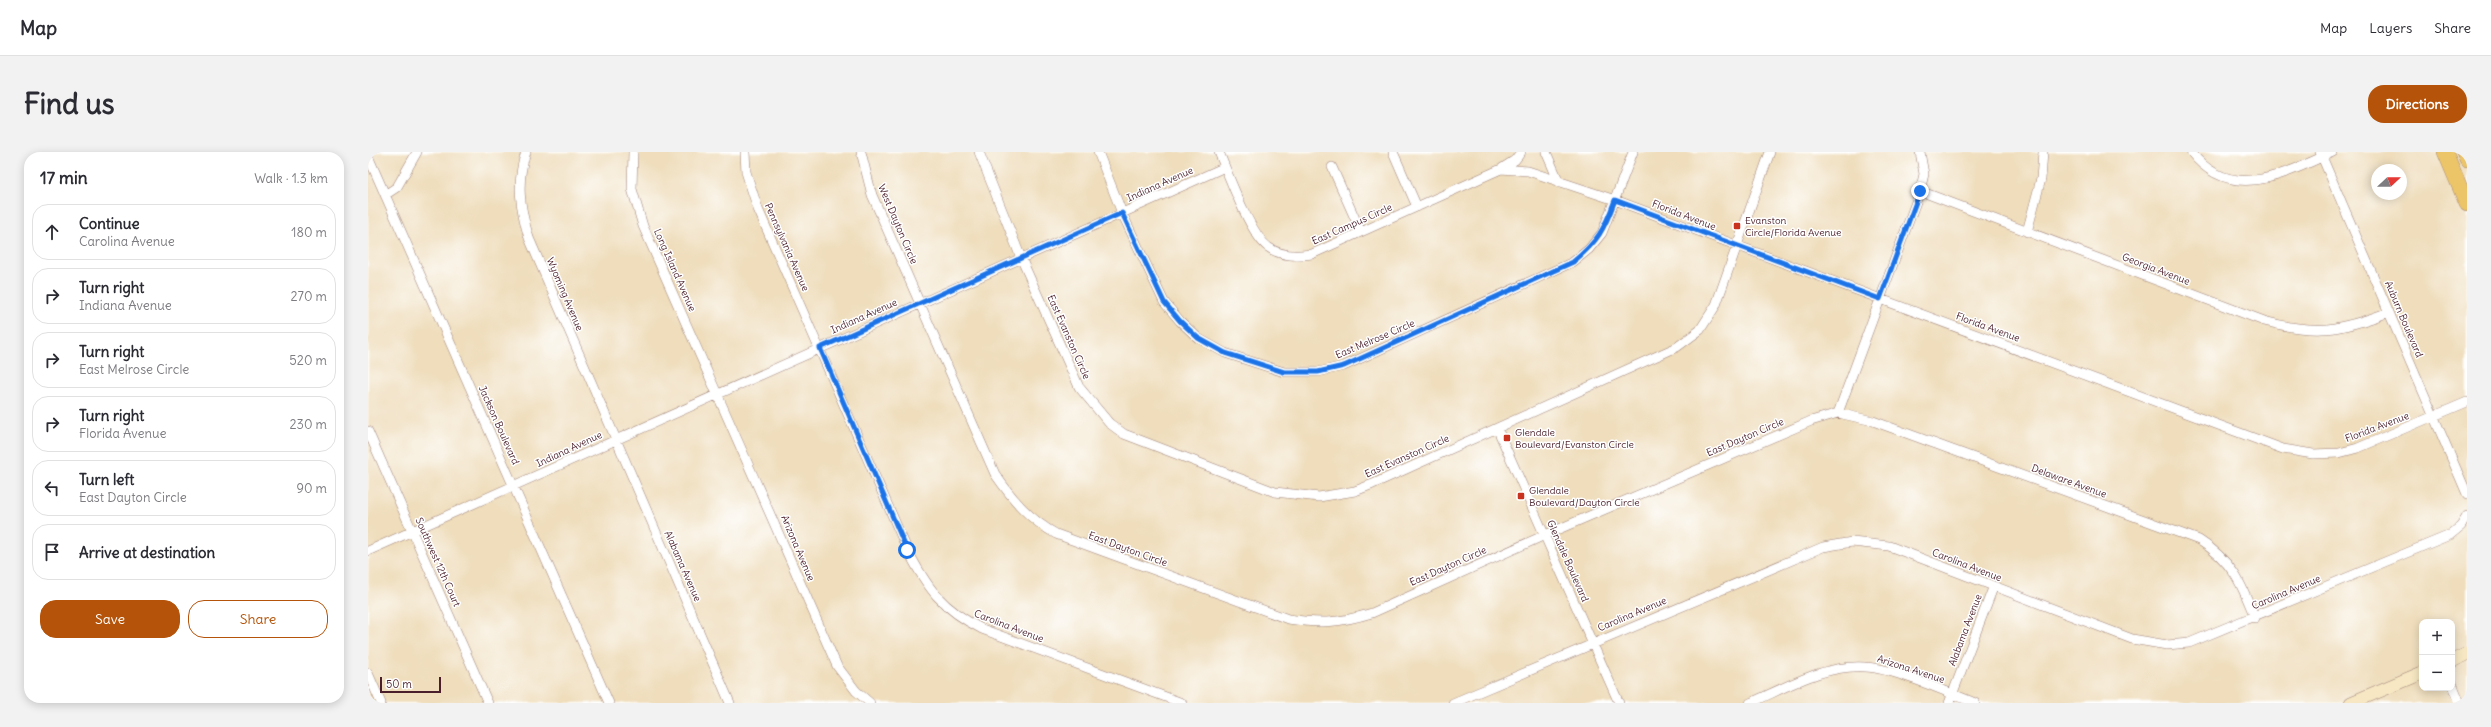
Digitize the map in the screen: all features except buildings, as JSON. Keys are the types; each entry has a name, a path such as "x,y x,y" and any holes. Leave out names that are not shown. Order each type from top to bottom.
{"main road":[{"path":"2445,152 2467,204"},
{"path":"2464,152 2467,159"},
{"path":"2454,173 2467,183"},
{"path":"2455,660 2467,654"},
{"path":"2351,703 2419,674"}],"street":[{"path":"385,195 397,187 417,152"},
{"name":"Wyoming Avenue","path":"526,152 519,183 520,202 529,238 616,439"},
{"name":"Long Island Avenue","path":"633,152 632,189 636,207 718,393"},
{"name":"Pennsylvania Avenue","path":"745,152 746,172 758,209 820,348"},
{"name":"West Dayton Circle","path":"861,152 872,195 920,302"},
{"name":"East Evanston Circle","path":"979,152 1021,258 1079,387 1109,423 1124,434 1275,492 1319,497 1355,490 1497,428 1677,347 1700,330 1716,305 1770,152"},
{"name":"East Melrose Circle","path":"1098,152 1122,213 1164,302 1180,321 1198,338 1225,353 1284,372 1318,372 1344,366 1573,262 1588,249 1602,233 1633,152"},
{"name":"East Campus Circle","path":"1219,152 1255,231 1268,247 1283,254 1297,256 1312,254 1501,169 1515,160 1521,152"},
{"path":"1393,152 1416,207"},
{"path":"1546,152 1559,182"},
{"path":"1838,413 1920,191 1924,174 1920,152"},
{"path":"2027,232 2041,179 2043,152"},
{"path":"2190,152 2207,169 2222,176 2241,180 2280,176 2321,154 2333,152"},
{"name":"Auburn Boulevard","path":"2321,154 2467,494"},
{"name":"Jackson Boulevard","path":"368,156 609,703"},
{"path":"1332,166 1361,232"},
{"name":"Indiana Avenue","path":"368,551 920,302 1225,167"},
{"name":"Florida Avenue","path":"1501,169 1528,170 1559,182 1615,200 2283,449 2313,454 2339,453 2358,448 2467,402"},
{"name":"Georgia Avenue","path":"1920,191 2264,321 2293,329 2333,330 2358,324 2389,312"},
{"name":"East Dayton Circle","path":"920,302 995,474 1023,512 1038,524 1056,534 1288,619 1314,623 1344,622 1372,613 1544,535 1811,421 1838,413"},
{"name":"Carolina Avenue","path":"820,348 907,550 922,579 935,597 964,620 982,629 1182,703"},
{"name":"Arizona Avenue","path":"718,393 837,666 856,691 870,703"},
{"name":"Delaware Avenue","path":"1838,413 1874,420 2199,540 2216,550 2229,564 2240,581 2255,618"},
{"name":"Glendale Boulevard","path":"1497,428 1619,703"},
{"name":"Southwest 12th Court","path":"368,430 488,703"},
{"name":"Alabama Avenue","path":"616,439 730,703"},
{"name":"Carolina Avenue","path":"1453,703 1822,547 1852,542 1889,546 1993,588 2149,644 2167,645 2189,643 2255,618 2450,535 2461,526 2467,516"},
{"name":"Alabama Avenue","path":"1950,699 1993,588"},
{"name":"Arizona Avenue","path":"1750,703 1825,672 1866,666 1950,699 1975,703"},
{"path":"368,673 381,703"},
{"path":"2455,690 2460,703"},
{"path":"2449,691 2454,703"}],"place":[{"name":"Evanston Circle/Florida Avenue","path":"1737,226"},
{"name":"Glendale Boulevard/Evanston Circle","path":"1507,438"},
{"name":"Glendale Boulevard/Dayton Circle","path":"1521,496"}],"route":[{"path":"907,550 820,348 1122,213 1164,302 1180,321 1198,338 1225,353 1284,372 1318,372 1344,366 1573,262 1588,249 1602,233 1615,200 1880,299 1920,191"}]}
